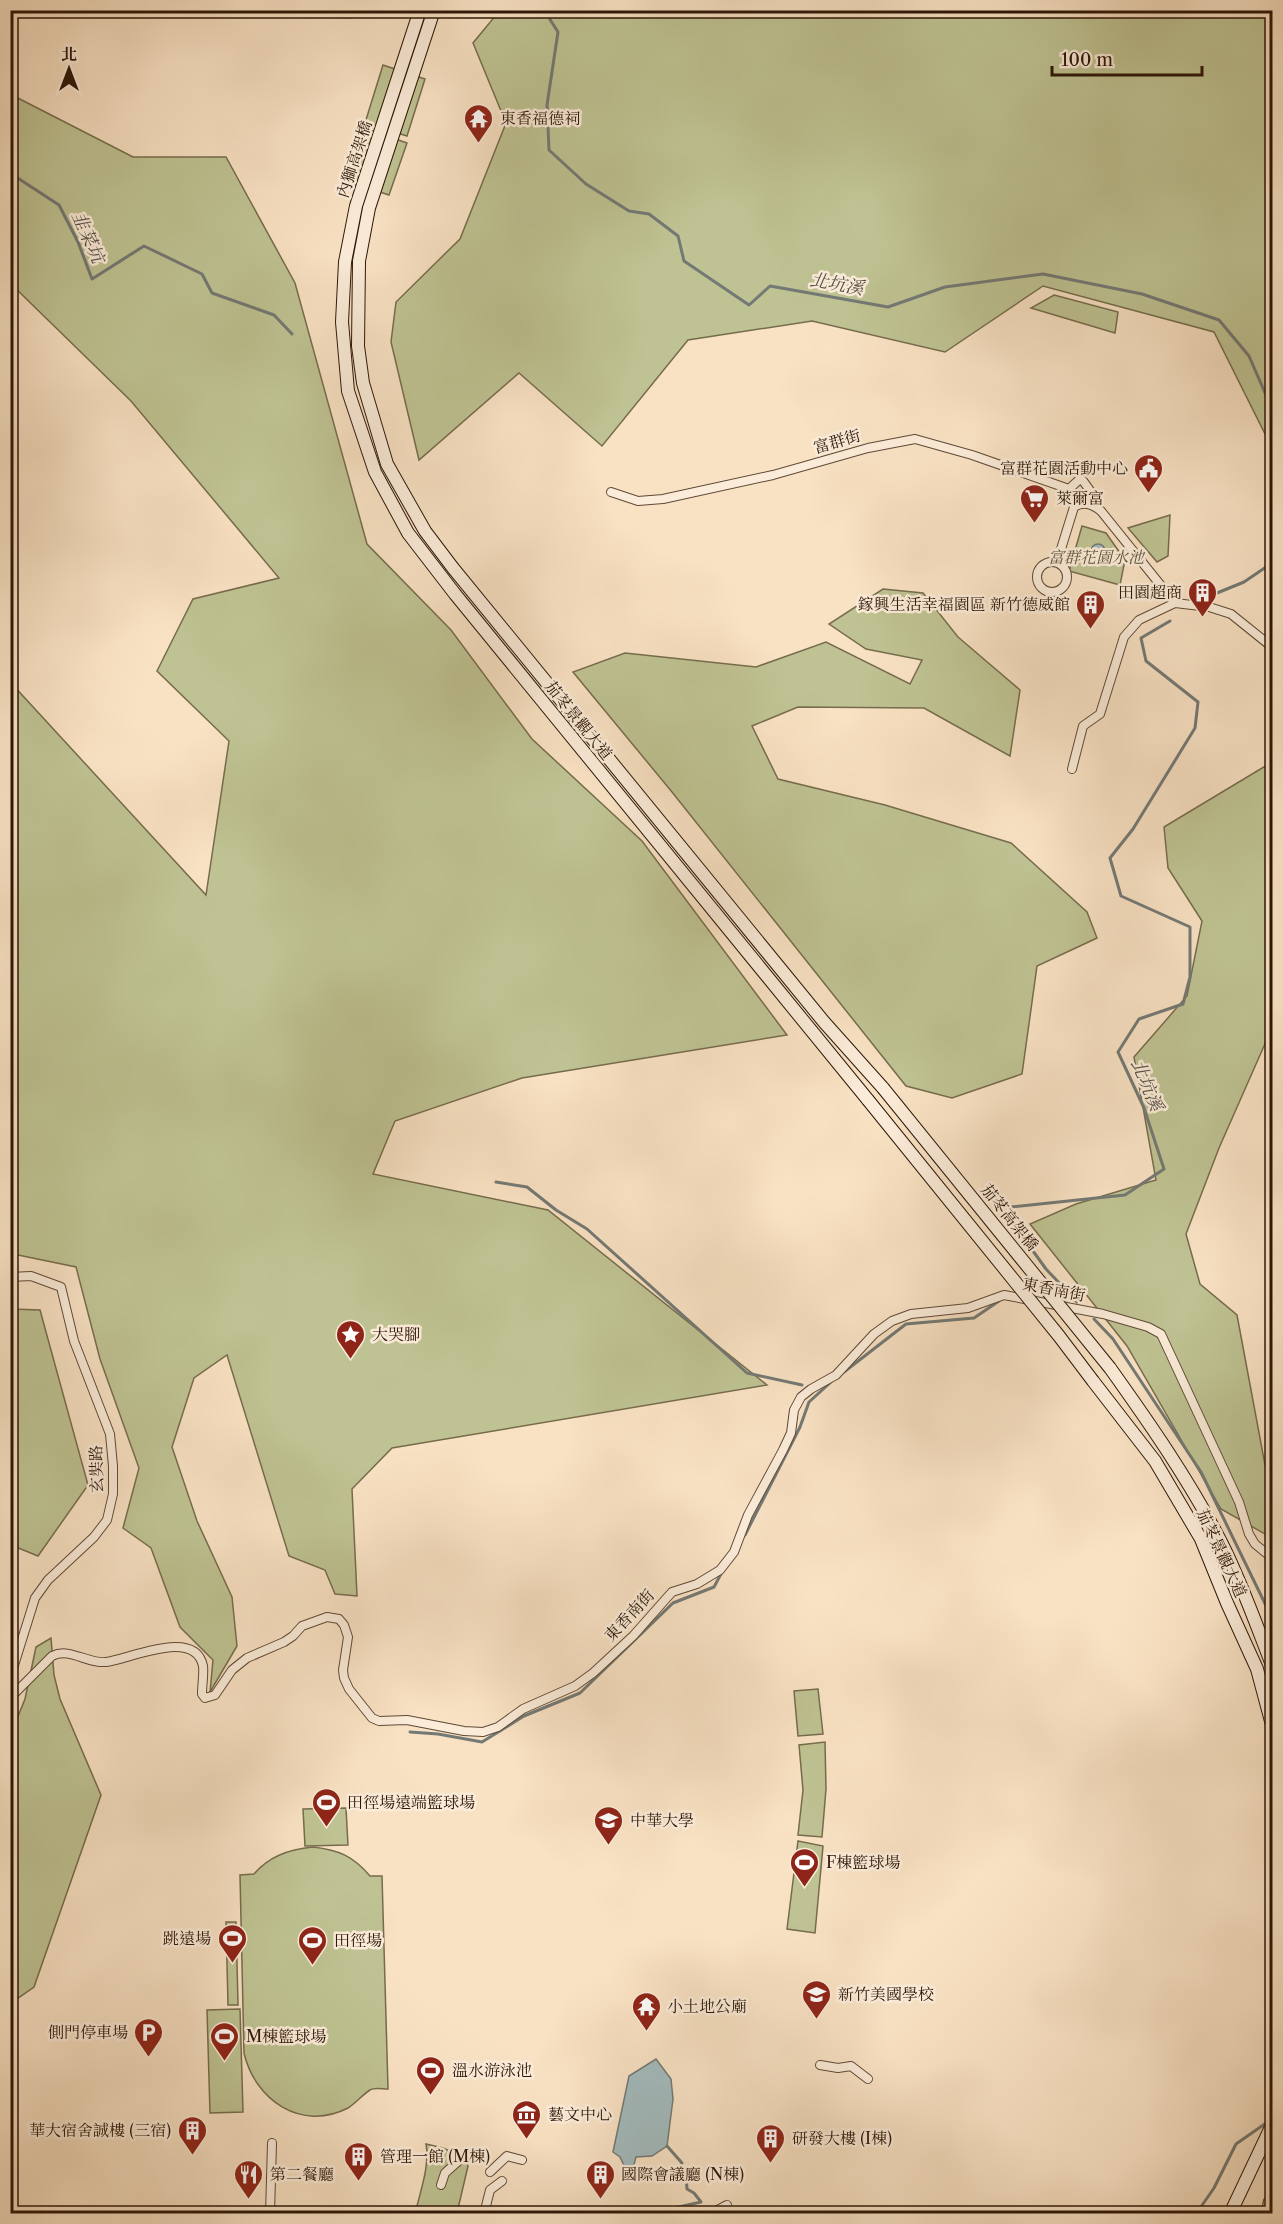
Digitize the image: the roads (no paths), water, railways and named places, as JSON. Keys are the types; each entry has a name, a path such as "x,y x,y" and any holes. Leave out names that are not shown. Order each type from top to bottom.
{"street":[{"name":"內獅高架橋","path":"342,322 345,261 356,206 420,10"},
{"name":"內獅高架橋","path":"357,322 359,261 369,208 434,10"},
{"name":"茄苳景觀大道","path":"342,322 348,391 357,421 375,472 408,532 455,594 1059,1336 1155,1461 1201,1539 1257,1669 1272,1725"},
{"name":"茄苳景觀大道","path":"357,322 363,383 387,464 425,531 816,1013 883,1088"},
{"name":"富群街","path":"611,492 638,501 663,499 773,476 868,448 915,439 1069,489"},
{"path":"1080,504 1069,489 1081,478 1091,492 1092,504"},
{"path":"1057,562 1071,512 1080,504 1092,504 1101,511 1175,603"},
{"path":"1071,769 1083,726 1100,714 1124,637 1139,620 1175,603 1209,607 1231,614 1272,646"},
{"name":"茄苳高架橋","path":"883,1088 1110,1368"},
{"name":"玄奘路","path":"10,1277 32,1276 61,1287 74,1341 110,1434 113,1494 107,1520 94,1538 48,1581 35,1598 10,1678"},
{"name":"東香南街","path":"10,1698 57,1653 106,1662 161,1647 180,1648 194,1652 201,1660 203,1667 202,1694 205,1698 211,1698 232,1670 248,1658 284,1642 302,1626 327,1617 339,1618 344,1625 348,1636 344,1678 349,1689 372,1718 380,1721 407,1720 464,1731 483,1732 498,1727 523,1709 575,1686 593,1673 633,1636 672,1592 697,1584 720,1570 739,1542 748,1515 791,1433 795,1410 801,1397 841,1371 874,1334 892,1322 911,1314 968,1308 1005,1295 1103,1314 1148,1327 1161,1334 1239,1502 1249,1534 1255,1544 1272,1558"},
{"name":"茄苳景觀大道","path":"1110,1368 1168,1451 1221,1542 1272,1665"},
{"path":"820,2064 838,2068 851,2066 868,2079"},
{"path":"1230,2214 1272,2125"},
{"path":"270,2214 272,2143"},
{"path":"490,2172 507,2156 522,2160"},
{"path":"441,2185 445,2174 463,2157"},
{"path":"484,2214 490,2190 502,2181"},
{"path":"710,2214 728,2205"}],"water":[{"path":"1095,544 1101,544 1105,551 1101,558 1095,558 1091,554 1091,548"},
{"path":"656,2059 671,2079 673,2099 667,2146 652,2156 636,2157 632,2172 627,2172 620,2157 613,2152 629,2076"}],"waterway":[{"name":"北坑溪","path":"252,10 255,15 351,17 364,10"},
{"name":"北坑溪","path":"544,10 558,32 547,105 549,150 586,184 629,211 649,214 678,236 684,261 749,305 770,286 888,307 945,287 1043,274 1142,294 1219,320 1249,356 1272,409"},
{"name":"韭菜坑","path":"10,173 59,205 78,242 92,279 144,246 202,274 212,293 274,315 292,334"},
{"name":"北坑溪","path":"1195,602 1244,582 1272,563"},
{"name":"北坑溪","path":"1077,1302 1046,1269 1002,1208 1125,1195 1164,1169 1144,1108 1118,1052 1139,1019 1183,1004 1190,977 1190,927 1121,896 1110,858 1133,829 1195,728 1198,702 1146,661 1141,638 1170,621"},
{"path":"496,1182 527,1187 556,1210 587,1229 747,1373 802,1385"},
{"path":"844,1372 906,1324 974,1318 999,1301"},
{"name":"北坑溪","path":"1094,1319 1113,1339 1201,1472 1272,1618"},
{"path":"745,1535 800,1427 809,1402 831,1382"},
{"path":"410,1732 438,1734 482,1742 524,1716 580,1693 673,1603 714,1587 722,1572"},
{"path":"1196,2214 1214,2188 1236,2144 1272,2119"},
{"path":"647,2214 701,2202 694,2193 687,2189 686,2175 680,2169 682,2163 667,2146"}],"place":[{"name":"東香福德祠","path":"479,144"},
{"name":"富群花園活動中心","path":"1149,494"},
{"name":"萊爾富","path":"1035,524"},
{"name":"田園超商","path":"1203,618"},
{"name":"鎵興生活幸福園區 新竹德威館","path":"1091,630"},
{"name":"大哭腳","path":"351,1360"},
{"name":"田徑場遠端籃球場","path":"326,1828"},
{"name":"中華大學","path":"609,1846"},
{"name":"F棟籃球場","path":"805,1888"},
{"name":"跳遠場","path":"232,1964"},
{"name":"田徑場","path":"313,1966"},
{"name":"新竹美國學校","path":"817,2020"},
{"name":"小土地公廟","path":"646,2032"},
{"name":"側門停車場","path":"149,2058"},
{"name":"M棟籃球場","path":"225,2062"},
{"name":"溫水游泳池","path":"431,2096"},
{"name":"藝文中心","path":"527,2140"},
{"name":"華大宿舍誠樓 (三宿)","path":"192,2156"},
{"name":"研發大樓 (I棟)","path":"771,2164"},
{"name":"管理一館 (M棟)","path":"359,2182"},
{"name":"第二餐廳","path":"249,2200"},
{"name":"國際會議廳 (N棟)","path":"600,2200"}],"park label":[{"name":"富群花園水池","path":"1096,557"}]}
